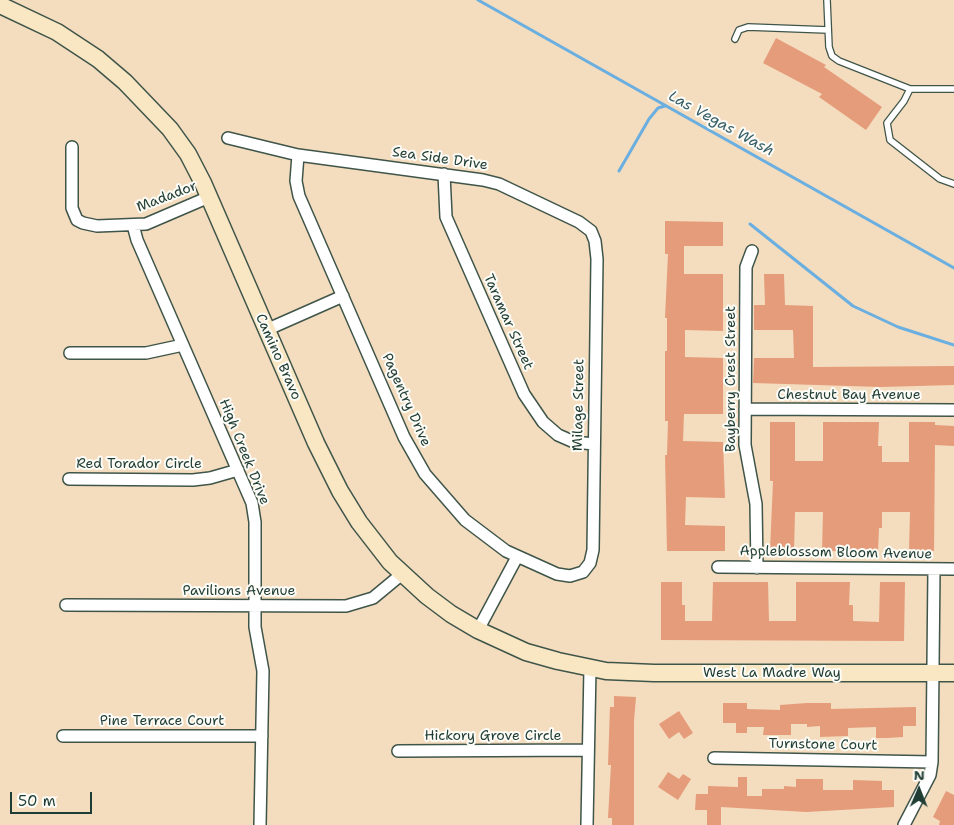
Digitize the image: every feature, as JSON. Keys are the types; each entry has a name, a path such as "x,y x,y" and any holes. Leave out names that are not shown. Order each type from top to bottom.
{"street":[{"name":"Camino Bravo","path":"0,5 63,36 98,59 125,82 155,112 182,145 209,197 266,330 340,491 368,536 402,574 439,605 478,630 526,652 590,668"},
{"name":"Sea Side Drive","path":"228,138 298,156 444,174 499,184 584,224 594,235"},
{"name":"Madador","path":"72,147 71,200 77,220 90,225 132,225 151,222 209,197"},
{"name":"Pagentry Drive","path":"298,156 296,181 299,196 404,436 422,469 440,494 465,520 485,537 517,557 557,574 570,576 583,572"},
{"name":"Taramar Street","path":"444,174 446,217 524,394 543,422 558,435 574,442 594,444"},
{"name":"High Creek Drive","path":"132,225 252,503 255,522 255,635 263,671 260,825"},
{"name":"Milage Street","path":"583,572 592,557 597,259 594,235"},
{"name":"Bayberry Crest Street","path":"752,251 746,267 745,409 746,454 756,504 758,568"},
{"path":"266,330 343,296"},
{"path":"70,353 146,354 183,345"},
{"name":"Chestnut Bay Avenue","path":"745,409 954,410"},
{"name":"Red Torador Circle","path":"69,479 193,480 210,478 238,470"},
{"path":"478,630 517,557"},
{"name":"Appleblossom Bloom Avenue","path":"718,566 954,569"},
{"path":"904,825 930,776 932,762 934,569"},
{"name":"Pavilions Avenue","path":"66,605 337,607 356,604 381,593 402,574"},
{"path":"587,825 590,668"},
{"name":"West La Madre Way","path":"590,668 654,673 954,673"},
{"name":"Pine Terrace Court","path":"62,736 262,736"},
{"name":"Hickory Grove Circle","path":"398,751 588,750"},
{"name":"Turnstone Court","path":"714,758 932,762"}],"lane":[{"path":"827,0 828,47 832,56 839,61 910,89 954,89"},
{"path":"735,39 739,30 748,28 828,30"},
{"path":"910,89 904,101 887,123 890,140 940,179 954,184"}],"building":[{"path":"776,38 826,65 824,67 882,107 866,130 819,97 822,94 763,63"},
{"path":"665,221 723,222 723,246 684,246 684,274 723,274 723,331 685,330 685,357 723,358 723,414 684,414 683,441 723,442 725,498 686,497 685,525 725,526 725,551 667,551 665,455 667,455 668,421 665,421 667,318 665,318 668,254 665,254"},
{"path":"764,274 784,274 785,305 813,306 813,367 954,366 954,385 881,387 753,383 754,358 794,358 793,330 754,330 754,305 765,305"},
{"path":"770,422 795,422 795,461 823,461 823,422 879,422 878,446 882,446 882,462 909,462 909,422 935,422 935,425 954,426 954,446 935,445 934,551 909,551 910,512 882,512 882,528 879,528 878,552 822,551 823,512 795,512 794,551 770,551 773,481 770,481"},
{"path":"661,582 682,582 682,605 685,605 685,621 712,621 713,582 768,582 769,621 796,621 796,582 850,582 849,605 853,605 853,621 879,622 880,582 905,582 904,641 661,640"},
{"path":"614,696 636,697 634,721 634,825 612,825 612,818 608,818 611,765 608,765 610,707 614,707"},
{"path":"723,703 747,703 747,709 780,710 780,705 807,703 831,703 831,709 916,707 916,726 903,726 903,737 888,738 876,738 876,727 848,728 848,736 820,737 820,726 807,727 807,724 791,724 791,735 763,735 764,727 747,727 747,733 736,733 736,723 723,723"},
{"path":"679,711 693,733 684,739 679,732 669,739 659,724"},
{"path":"668,772 679,779 683,774 691,779 678,800 658,787"},
{"path":"738,777 747,777 747,796 762,796 762,789 784,789 784,786 796,787 796,779 823,779 823,790 853,790 853,780 882,781 882,790 894,790 894,807 806,812 721,807 721,825 707,825 707,810 695,810 696,794 708,794 708,786 738,787"},
{"path":"946,791 954,795 954,825 939,825 940,821 933,817"}],"waterway":[{"name":"Las Vegas Wash","path":"478,0 954,268"},
{"path":"619,171 649,119 658,108 665,106"},
{"path":"750,224 853,306 898,327 954,345"}]}
